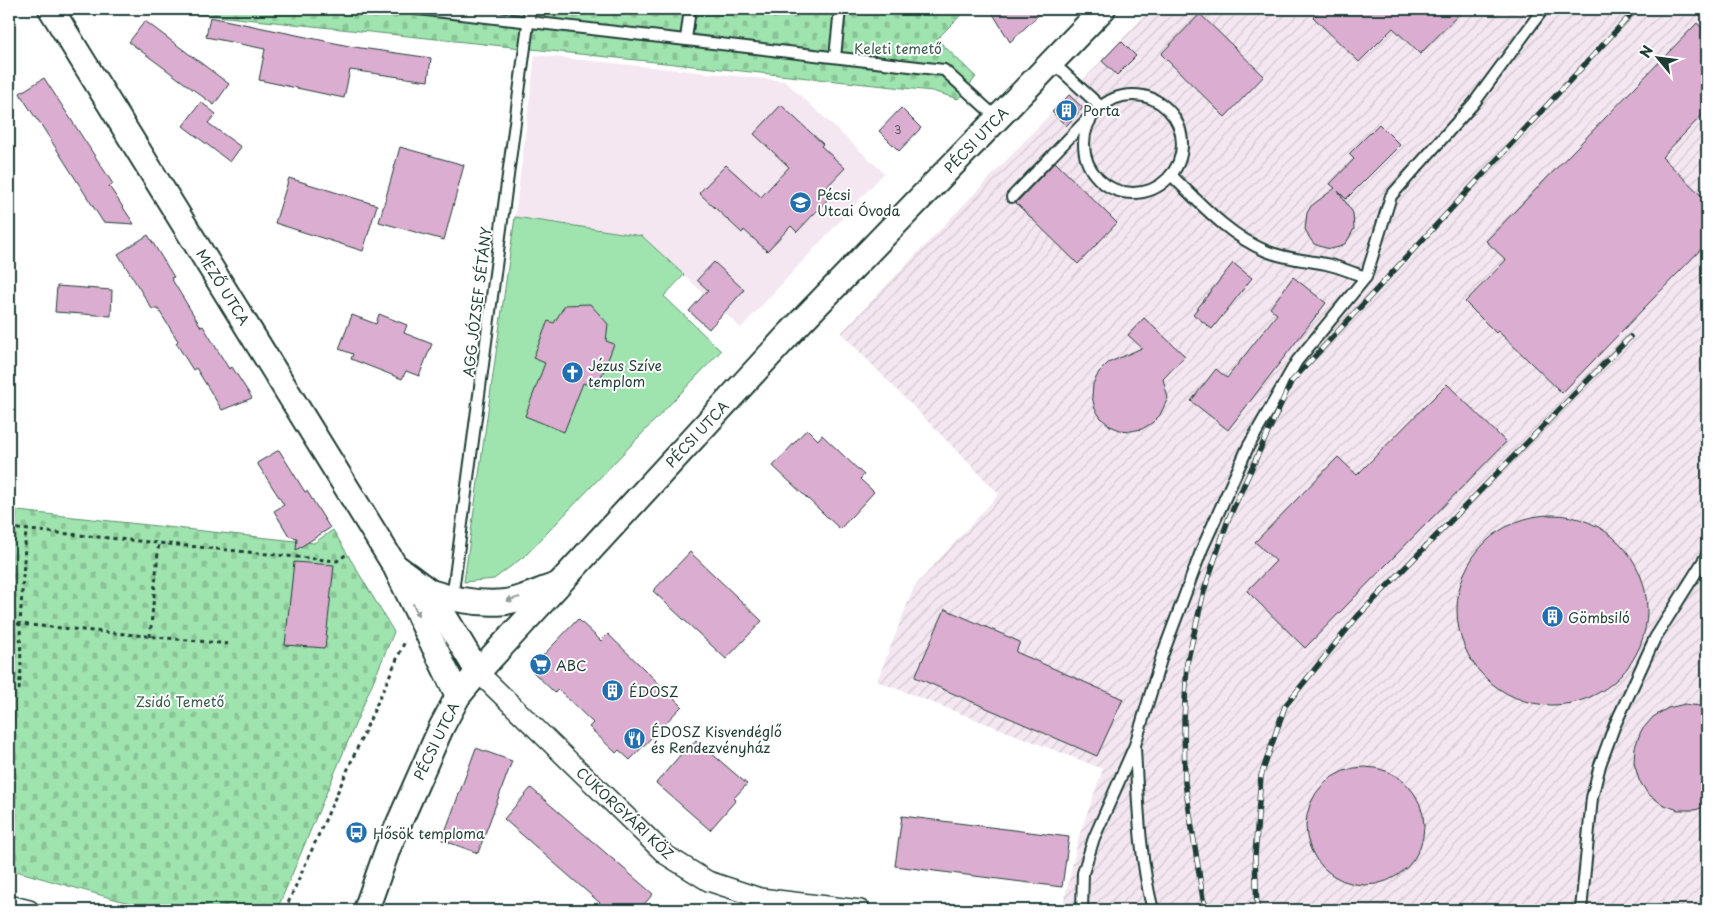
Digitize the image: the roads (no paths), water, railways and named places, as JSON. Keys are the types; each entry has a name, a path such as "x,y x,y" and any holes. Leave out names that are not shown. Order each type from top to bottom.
{"street":[{"name":"MEZŐ UTCA","path":"51,9 395,566 458,696"},
{"name":"PÉCSI UTCA","path":"366,910 388,848 416,781 458,696 791,332 1103,9"},
{"path":"395,566 430,592 452,599 480,603 507,601 559,584"},
{"path":"430,592 478,672"},
{"name":"CUKORGYÁRI KÖZ","path":"478,672 666,855 708,881 760,898 860,910"},
{"path":"9,905 29,910"}],"lane":[{"path":"418,9 944,70 997,118"},
{"name":"AGG JÓZSEF SÉTÁNY","path":"452,599 530,9"},
{"path":"686,40 690,9"},
{"path":"835,57 840,9"},
{"path":"1082,910 1083,873 1094,838 1135,745 1162,656 1202,549 1248,447 1297,361 1366,277 1391,196 1474,103 1543,9"},
{"path":"1052,62 1100,106"},
{"path":"1012,197 1100,106 1115,98 1130,94 1146,96 1161,103 1173,114 1180,129 1182,145 1179,160 1171,175 1159,186 1144,192 1128,193 1112,188 1099,179 1089,166 1084,151 1085,134 1090,119 1100,106"},
{"path":"1171,175 1221,222 1242,238 1267,252 1293,259 1328,264 1366,277"},
{"path":"1581,910 1592,798 1600,765 1614,727 1655,638 1707,555"},
{"path":"1135,745 1139,831 1147,888 1153,910"}],"railway":[{"path":"1208,910 1203,899 1185,783 1184,721 1187,663 1204,591 1228,520 1291,382 1636,9"},
{"path":"1257,910 1255,856 1261,776 1285,706 1357,617 1630,337"}],"place":[{"name":"Porta","path":"1067,110"},
{"name":"Pécsi Utcai Óvoda","path":"801,202"},
{"name":"Jézus Szíve templom","path":"572,373"},
{"name":"Gömbsiló","path":"1552,617"},
{"name":"ABC","path":"540,665"},
{"name":"ÉDOSZ","path":"613,691"},
{"name":"ÉDOSZ Kisvendéglő és Rendezvényház","path":"635,739"},
{"name":"Hősök temploma","path":"357,833"}],"park label":[{"name":"Keleti temető","path":"898,48"},
{"name":"Zsidó Temető","path":"180,701"}]}
